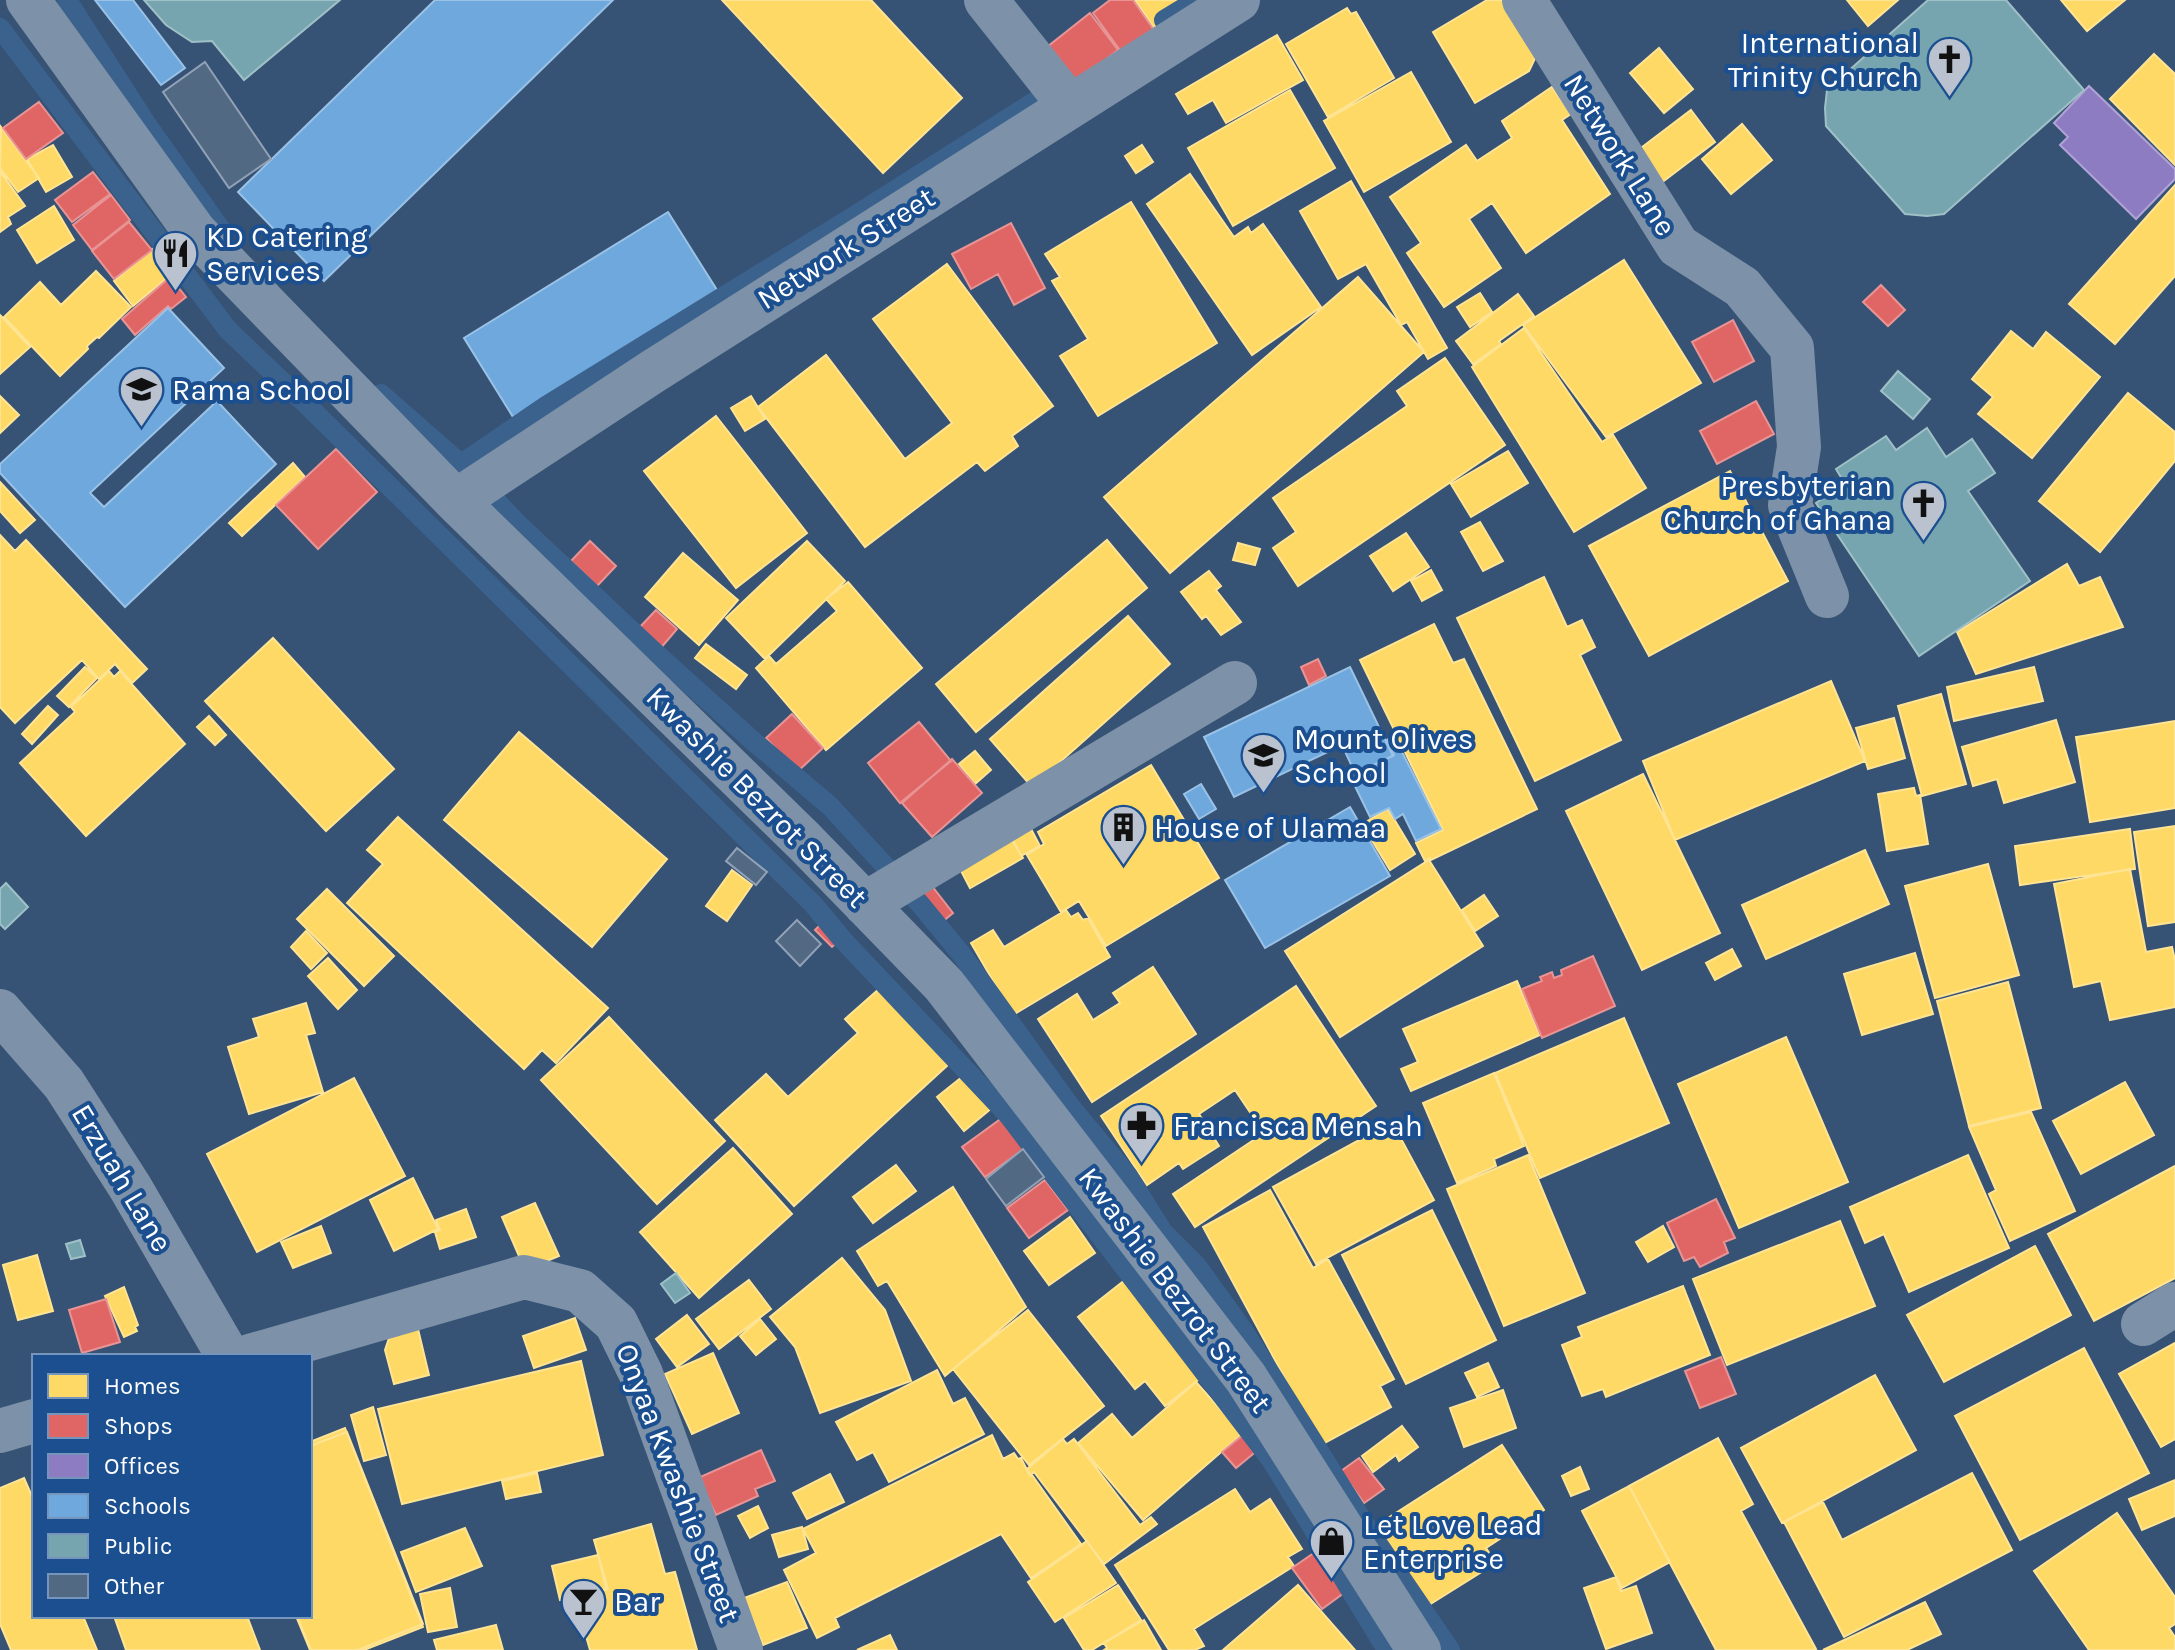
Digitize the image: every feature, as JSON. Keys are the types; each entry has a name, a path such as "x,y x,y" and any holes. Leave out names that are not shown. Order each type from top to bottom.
{"street":[{"name":"Kwashie Bezrot Street","path":"28,0 195,232 456,501 804,841 944,985 1246,1378 1419,1650"},
{"path":"986,0 1070,106"},
{"name":"Network Street","path":"456,501 652,372 1238,0"},
{"name":"Network Lane","path":"1524,0 1678,246 1742,287 1792,348 1799,447 1790,505 1827,596"},
{"path":"865,904 1235,683"},
{"name":"Erzuah Lane","path":"0,1011 64,1084 130,1187 227,1354"},
{"name":"Onyaa Kwashie Street","path":"257,1354 524,1277 580,1291 616,1323 641,1374 741,1650"},
{"path":"0,1431 32,1422"}],"building: Homes":[{"path":"722,0 871,0 962,98 883,173"},
{"path":"1135,0 1183,0 1187,6 1154,28"},
{"path":"1487,0 1508,0 1539,50 1529,71 1475,103 1433,32"},
{"path":"1847,0 1898,0 1868,26"},
{"path":"2061,0 2125,0 2087,31"},
{"path":"1347,8 1351,14 1356,12 1394,78 1328,117 1286,44"},
{"path":"1277,35 1303,80 1226,123 1213,100 1188,114 1176,94"},
{"path":"1659,48 1693,89 1664,113 1630,73"},
{"path":"2154,54 2175,74 2175,165 2110,99"},
{"path":"1411,72 1451,142 1364,192 1324,121"},
{"path":"1552,87 1571,114 1562,120 1610,194 1526,253 1492,203 1469,219 1501,268 1444,307 1407,253 1421,243 1390,197 1466,145 1477,161 1512,138 1502,121"},
{"path":"1290,90 1335,168 1233,226 1188,148"},
{"path":"1691,110 1715,142 1661,183 1637,151"},
{"path":"1742,124 1772,160 1731,194 1702,159"},
{"path":"1,127 39,178 18,192 0,168"},
{"path":"53,145 72,177 46,192 27,159"},
{"path":"1142,145 1153,162 1136,173 1125,156"},
{"path":"0,171 25,206 8,217 11,224 0,232"},
{"path":"1190,174 1234,237 1248,227 1251,233 1263,224 1321,307 1252,355 1147,204"},
{"path":"1351,181 1447,348 1428,359 1407,322 1401,325 1366,264 1338,279 1300,211"},
{"path":"2175,185 2175,276 2115,344 2069,304"},
{"path":"1131,202 1217,343 1098,416 1060,356 1088,339 1052,281 1060,277 1045,254"},
{"path":"54,206 74,240 37,263 17,230"},
{"path":"152,249 172,274 133,306 114,281"},
{"path":"1624,260 1701,383 1606,437 1523,325"},
{"path":"947,264 1053,406 1012,436 1018,446 985,471 977,462 865,547 758,407 826,355 905,459 952,423 873,319"},
{"path":"96,271 131,307 87,346 88,349 60,376 4,317 40,282 61,305"},
{"path":"1358,277 1424,352 1170,573 1104,497"},
{"path":"1480,293 1492,312 1470,327 1457,307"},
{"path":"1518,294 1534,316 1473,364 1456,341"},
{"path":"0,315 30,347 0,374"},
{"path":"1524,328 1602,442 1613,435 1646,488 1574,532 1472,367"},
{"path":"2011,331 2033,349 2046,332 2100,377 2032,458 1978,414 1993,397 1972,379"},
{"path":"1445,358 1505,445 1298,586 1273,548 1296,532 1273,498 1407,406 1397,391"},
{"path":"2128,393 2175,432 2175,461 2100,552 2039,501"},
{"path":"0,396 19,415 0,433"},
{"path":"751,396 765,419 745,431 731,408"},
{"path":"716,416 807,533 736,588 644,471"},
{"path":"1508,451 1528,483 1471,517 1451,484"},
{"path":"293,463 305,477 242,536 229,523"},
{"path":"1730,471 1788,581 1649,656 1589,546"},
{"path":"0,482 35,520 20,533 0,511"},
{"path":"1480,522 1503,561 1483,571 1461,532"},
{"path":"1406,533 1429,567 1393,591 1370,556"},
{"path":"0,535 15,551 26,540 147,669 132,683 115,664 99,679 82,660 15,723 0,707"},
{"path":"1107,540 1147,588 976,732 936,684"},
{"path":"807,541 845,581 765,659 726,618"},
{"path":"1238,543 1260,549 1255,565 1233,560"},
{"path":"683,553 738,600 699,645 645,597"},
{"path":"2067,564 2079,586 2100,577 2123,627 1976,674 1957,632"},
{"path":"1431,570 1442,590 1422,601 1411,581"},
{"path":"1209,571 1221,586 1216,590 1241,622 1221,635 1206,616 1202,619 1181,592"},
{"path":"1544,577 1567,627 1582,620 1595,647 1580,655 1621,740 1535,781 1457,618"},
{"path":"848,582 922,668 826,750 756,668 769,656 776,664 837,611 826,599"},
{"path":"1128,616 1170,664 1032,787 990,739"},
{"path":"1434,624 1453,663 1464,659 1537,809 1425,861 1416,843 1443,830 1360,660"},
{"path":"273,638 394,769 326,831 205,701"},
{"path":"706,644 747,675 736,689 695,658"},
{"path":"85,667 97,678 69,707 57,696"},
{"path":"2034,667 2043,701 1954,721 1947,687"},
{"path":"109,671 114,677 120,671 185,744 86,836 20,763 75,712 71,707"},
{"path":"1831,681 1865,761 1675,840 1643,761"},
{"path":"1941,694 1966,784 1922,796 1898,706"},
{"path":"48,706 58,715 32,744 22,734"},
{"path":"209,716 226,735 215,745 197,727"},
{"path":"1894,718 1905,758 1868,769 1856,728"},
{"path":"2056,720 2075,782 2004,803 1997,779 1973,786 1962,747"},
{"path":"2175,721 2175,808 2090,822 2076,737"},
{"path":"519,732 667,859 592,947 444,820"},
{"path":"975,751 991,770 975,784 959,764"},
{"name":"House of Ulamaa","path":"1151,765 1219,878 1106,946 1079,901 1061,912 1027,855 1044,844 1038,832"},
{"path":"1643,774 1720,933 1642,970 1566,811"},
{"path":"1914,788 1916,796 1920,795 1928,844 1887,851 1878,794"},
{"path":"1388,809 1415,854 1390,870 1362,824"},
{"path":"398,817 608,1008 556,1063 542,1050 524,1069 347,903 383,864 367,850"},
{"path":"2175,826 2175,922 2148,926 2134,832"},
{"path":"1030,827 1040,846 1021,856 1012,838"},
{"path":"2130,829 2135,869 2020,885 2015,846"},
{"path":"1012,840 1023,858 970,888 960,869"},
{"path":"1865,850 1889,904 1766,959 1742,905"},
{"path":"1429,860 1483,946 1340,1037 1285,951"},
{"path":"1988,864 2019,975 1935,998 1905,886"},
{"path":"2130,869 2146,952 2172,947 2175,1007 2110,1020 2101,981 2074,987 2054,884"},
{"path":"732,870 752,885 727,921 706,906"},
{"path":"327,889 394,956 364,986 297,919"},
{"path":"1484,895 1498,916 1475,931 1462,910"},
{"path":"1066,910 1071,917 1078,913 1083,920 1088,918 1110,957 1013,1015 971,943 993,930 1004,947"},
{"path":"306,931 327,953 311,969 291,947"},
{"path":"1732,949 1741,966 1715,980 1706,963"},
{"path":"1915,953 1933,1014 1862,1035 1844,974"},
{"path":"328,958 357,990 338,1009 308,976"},
{"path":"1153,967 1196,1034 1092,1102 1038,1019 1077,994 1093,1020 1120,1003 1113,993"},
{"path":"1517,981 1540,1035 1411,1091 1401,1069 1418,1062 1403,1029"},
{"path":"2008,982 2041,1108 1969,1126 1937,1001"},
{"path":"1296,986 1376,1106 1195,1227 1173,1194 1264,1133 1235,1090 1199,1114 1219,1146 1183,1169 1179,1163 1147,1185 1101,1116"},
{"path":"879,989 948,1065 794,1206 715,1120 766,1074 788,1097 858,1033 845,1019"},
{"path":"306,1003 315,1033 306,1035 323,1092 249,1114 228,1047 259,1037 253,1019"},
{"path":"609,1017 725,1141 657,1204 541,1080"},
{"path":"1624,1018 1669,1123 1540,1178 1495,1073"},
{"path":"1786,1037 1848,1182 1739,1228 1678,1084"},
{"path":"967,1073 993,1107 964,1131 937,1097"},
{"path":"1494,1073 1524,1146 1494,1159 1496,1166 1457,1183 1423,1103"},
{"path":"354,1078 405,1176 257,1252 207,1154"},
{"path":"2125,1082 2154,1135 2081,1174 2053,1121"},
{"path":"2031,1112 2075,1211 2010,1241 1989,1194 1996,1190 1969,1127"},
{"path":"1392,1122 1434,1200 1316,1264 1273,1187"},
{"path":"733,1148 792,1214 699,1298 640,1232"},
{"path":"1528,1155 1585,1293 1504,1326 1447,1189"},
{"path":"1968,1155 2009,1248 1909,1292 1884,1234 1865,1243 1850,1207"},
{"path":"896,1165 916,1191 873,1223 853,1197"},
{"path":"2175,1166 2175,1278 2094,1321 2048,1234"},
{"path":"413,1178 438,1229 394,1251 370,1200"},
{"path":"953,1187 1026,1307 945,1376 887,1281 878,1286 857,1251"},
{"path":"1270,1190 1313,1268 1328,1259 1394,1379 1380,1386 1391,1407 1321,1445 1203,1227"},
{"path":"535,1203 559,1256 525,1270 502,1217"},
{"path":"466,1209 476,1237 440,1249 435,1232 440,1230 436,1220"},
{"path":"1432,1210 1496,1340 1406,1384 1342,1255"},
{"path":"1070,1217 1095,1253 1049,1285 1024,1251"},
{"path":"1840,1221 1875,1306 1727,1365 1693,1279"},
{"path":"321,1226 331,1253 293,1268 281,1242"},
{"path":"1663,1226 1674,1247 1648,1262 1636,1242"},
{"path":"2035,1246 2071,1315 1944,1382 1907,1315"},
{"path":"37,1255 53,1311 18,1320 3,1265"},
{"path":"842,1258 885,1310 911,1381 820,1413 795,1347 770,1317"},
{"path":"749,1280 771,1309 719,1349 696,1319"},
{"path":"1125,1280 1202,1377 1165,1406 1145,1381 1135,1389 1078,1317"},
{"path":"1683,1286 1710,1355 1606,1397 1603,1389 1582,1396 1562,1345 1582,1337 1578,1327"},
{"path":"124,1287 138,1325 135,1327 137,1331 124,1337 105,1296"},
{"path":"1028,1310 1104,1406 1029,1465 953,1369"},
{"path":"687,1315 709,1344 677,1367 656,1339"},
{"path":"575,1318 586,1350 534,1368 523,1336"},
{"path":"760,1319 776,1339 756,1355 740,1336"},
{"path":"418,1329 429,1375 394,1384 385,1350 390,1335"},
{"path":"2175,1343 2175,1439 2161,1447 2119,1374"},
{"path":"2084,1348 2149,1473 2020,1540 1955,1416"},
{"path":"713,1353 739,1413 692,1434 665,1374"},
{"path":"581,1361 603,1455 402,1504 378,1409"},
{"path":"1488,1363 1499,1387 1477,1397 1465,1373"},
{"path":"937,1370 953,1404 965,1398 984,1434 889,1482 873,1452 857,1460 836,1422"},
{"path":"1875,1375 1916,1450 1782,1523 1741,1448"},
{"path":"1196,1382 1242,1434 1143,1520 1078,1443 1112,1414 1132,1438"},
{"path":"1503,1390 1516,1428 1464,1447 1450,1408"},
{"path":"373,1407 386,1455 364,1461 351,1415"},
{"path":"1402,1426 1418,1447 1399,1461 1396,1455 1373,1472 1362,1456"},
{"path":"345,1428 423,1627 364,1650 311,1650 298,1618 312,1618 312,1441"},
{"path":"347,1432 423,1624 358,1650 310,1650 297,1618 312,1618 312,1445"},
{"path":"992,1435 1003,1459 1014,1453 1018,1459 1021,1458 1030,1476 1081,1544 1031,1578 1001,1534 835,1618 839,1627 817,1638 784,1570 816,1553 803,1529"},
{"path":"1718,1438 1753,1504 1741,1511 1816,1649 1716,1650 1629,1486"},
{"path":"1063,1439 1067,1444 1074,1439 1140,1525 1151,1517 1157,1524 1104,1564 1034,1472 1031,1475 1027,1469"},
{"path":"1502,1445 1544,1510 1486,1548 1496,1563 1429,1605 1377,1525"},
{"path":"1580,1467 1589,1489 1571,1496 1562,1476"},
{"path":"537,1473 541,1492 506,1499 502,1481"},
{"path":"1972,1473 2012,1550 1844,1637 1784,1522 1823,1502 1842,1540"},
{"path":"830,1474 844,1502 807,1519 793,1493"},
{"path":"24,1478 32,1496 32,1618 84,1618 97,1650 11,1650 0,1624 0,1488"},
{"path":"2175,1480 2175,1516 2142,1530 2129,1499"},
{"path":"1629,1486 1670,1562 1622,1588 1582,1511"},
{"path":"1235,1489 1250,1512 1270,1499 1302,1549 1288,1557 1294,1566 1194,1629 1204,1646 1195,1650 1169,1650 1115,1565"},
{"path":"758,1506 768,1528 750,1538 738,1516"},
{"path":"2117,1513 2175,1597 2175,1624 2169,1628 2175,1637 2175,1650 2089,1650 2034,1571"},
{"path":"651,1524 665,1574 675,1572 697,1650 590,1650 575,1598 608,1589 594,1540"},
{"path":"802,1527 808,1549 779,1557 772,1535"},
{"path":"465,1528 482,1566 416,1592 401,1552"},
{"path":"1087,1541 1116,1583 1055,1622 1028,1582"},
{"path":"598,1555 606,1588 560,1600 552,1566"},
{"path":"1616,1577 1621,1591 1636,1586 1652,1633 1606,1649 1584,1588"},
{"path":"787,1582 807,1628 763,1645 744,1598"},
{"path":"1118,1585 1141,1620 1092,1650 1084,1650 1064,1618"},
{"path":"1298,1585 1355,1650 1223,1650"},
{"path":"450,1588 457,1627 428,1632 420,1594"},
{"path":"1925,1602 1941,1634 1907,1650 1823,1650"},
{"path":"115,1618 248,1618 260,1650 126,1650"},
{"path":"1144,1620 1161,1650 1104,1650 1107,1648 1104,1643"},
{"path":"496,1625 503,1650 437,1650 434,1640"},
{"path":"890,1635 897,1650 857,1650"}],"building: Shops":[{"path":"1110,0 1133,0 1154,30 1122,53 1093,13"},
{"path":"1090,13 1118,50 1070,87 1042,51"},
{"path":"39,102 63,133 26,159 3,128"},
{"path":"93,172 110,194 72,222 55,200"},
{"path":"111,195 130,220 92,250 73,225"},
{"path":"129,222 152,250 114,279 92,251"},
{"path":"1011,223 1045,288 1014,305 998,274 971,289 952,254"},
{"path":"170,277 186,297 171,309 168,306 135,335 122,319"},
{"path":"1881,285 1905,310 1888,326 1863,302"},
{"path":"1733,320 1754,361 1714,382 1692,342"},
{"path":"1756,401 1774,434 1717,464 1700,431"},
{"path":"336,449 377,492 318,549 276,505"},
{"path":"590,541 616,566 597,586 571,561"},
{"path":"656,610 677,629 660,649 638,629"},
{"path":"1318,659 1326,676 1309,685 1301,667"},
{"path":"792,714 823,748 797,772 766,738"},
{"path":"919,722 951,761 900,803 868,763"},
{"path":"952,759 982,793 932,837 902,803"},
{"path":"932,886 953,913 936,927 915,899"},
{"path":"828,917 845,936 832,947 815,930"},
{"path":"1593,956 1615,1006 1542,1038 1522,989 1542,981 1540,977 1552,972 1554,978 1562,975 1561,970"},
{"path":"1002,1118 1024,1149 985,1177 962,1147"},
{"path":"1045,1180 1068,1210 1029,1238 1007,1208"},
{"path":"1716,1199 1735,1238 1724,1242 1728,1253 1700,1267 1694,1257 1684,1261 1667,1223"},
{"path":"106,1299 120,1342 82,1353 69,1310"},
{"path":"1721,1357 1736,1394 1700,1408 1685,1371"},
{"path":"1244,1434 1258,1450 1236,1468 1222,1452"},
{"path":"761,1450 775,1481 755,1489 758,1496 716,1515 698,1478"},
{"path":"1359,1458 1384,1489 1364,1503 1341,1471"},
{"path":"1318,1550 1348,1590 1322,1609 1292,1568"}],"building: Offices":[{"path":"2089,86 2175,169 2175,179 2136,219 2060,145 2068,137 2054,123"}],"building: Schools":[{"path":"95,0 133,0 185,68 161,85"},
{"path":"435,0 613,0 324,281 238,192"},
{"path":"668,212 717,290 513,417 464,338"},
{"path":"168,308 224,368 90,493 104,507 217,401 276,464 125,607 0,473 0,464"},
{"path":"1350,667 1393,756 1355,773 1342,745 1234,797 1204,737"},
{"path":"1394,736 1441,829 1416,841 1403,814 1395,819 1389,808 1370,817 1349,774 1356,774 1394,755 1387,740"},
{"path":"1201,784 1216,809 1199,819 1184,794"},
{"path":"1350,807 1390,876 1265,948 1225,880"}],"building: Public":[{"path":"144,0 340,0 244,80 212,41 192,42 166,25"},
{"name":"International Trinity Church","path":"1928,0 2006,0 2084,90 1944,214 1927,216 1905,214 1826,126 1825,108 1827,90"},
{"path":"1898,371 1930,399 1913,419 1881,391"},
{"name":"Presbyterian Church of Ghana","path":"1927,428 1946,457 1972,439 1995,473 1968,491 2030,581 1919,656 1816,503 1845,484 1836,469 1886,436 1896,450"},
{"path":"6,883 28,907 5,929 0,924 0,889"},
{"path":"80,1240 85,1256 71,1259 66,1244"},
{"path":"676,1273 690,1293 675,1303 661,1284"}],"building: Other":[{"path":"205,62 271,159 229,188 163,92"},
{"path":"737,848 767,872 756,885 726,861"},
{"path":"797,920 821,944 800,966 776,941"},
{"path":"1023,1149 1044,1177 1006,1206 986,1179"}],"waterway":[{"path":"67,0 145,122 222,231"},
{"path":"1164,20 1197,0"},
{"path":"0,28 228,330 813,904 842,939 1009,1116 1272,1461 1387,1650"},
{"path":"461,464 546,406 1059,86"},
{"path":"381,394 461,464 517,523 650,648 830,806 920,904 962,955 1070,1106 1128,1176 1163,1232 1197,1266 1243,1330 1369,1531 1450,1650"}],"place":[{"name":"International Trinity Church","path":"1950,99"},
{"name":"KD Catering Services","path":"175,293"},
{"name":"Rama School","path":"141,429"},
{"name":"Presbyterian Church of Ghana","path":"1923,542"},
{"name":"Mount Olives School","path":"1263,795"},
{"name":"House of Ulamaa","path":"1123,867"},
{"name":"Francisca Mensah","path":"1142,1165"},
{"name":"Let Love Lead Enterprise","path":"1332,1581"},
{"name":"Bar","path":"583,1641"}]}
